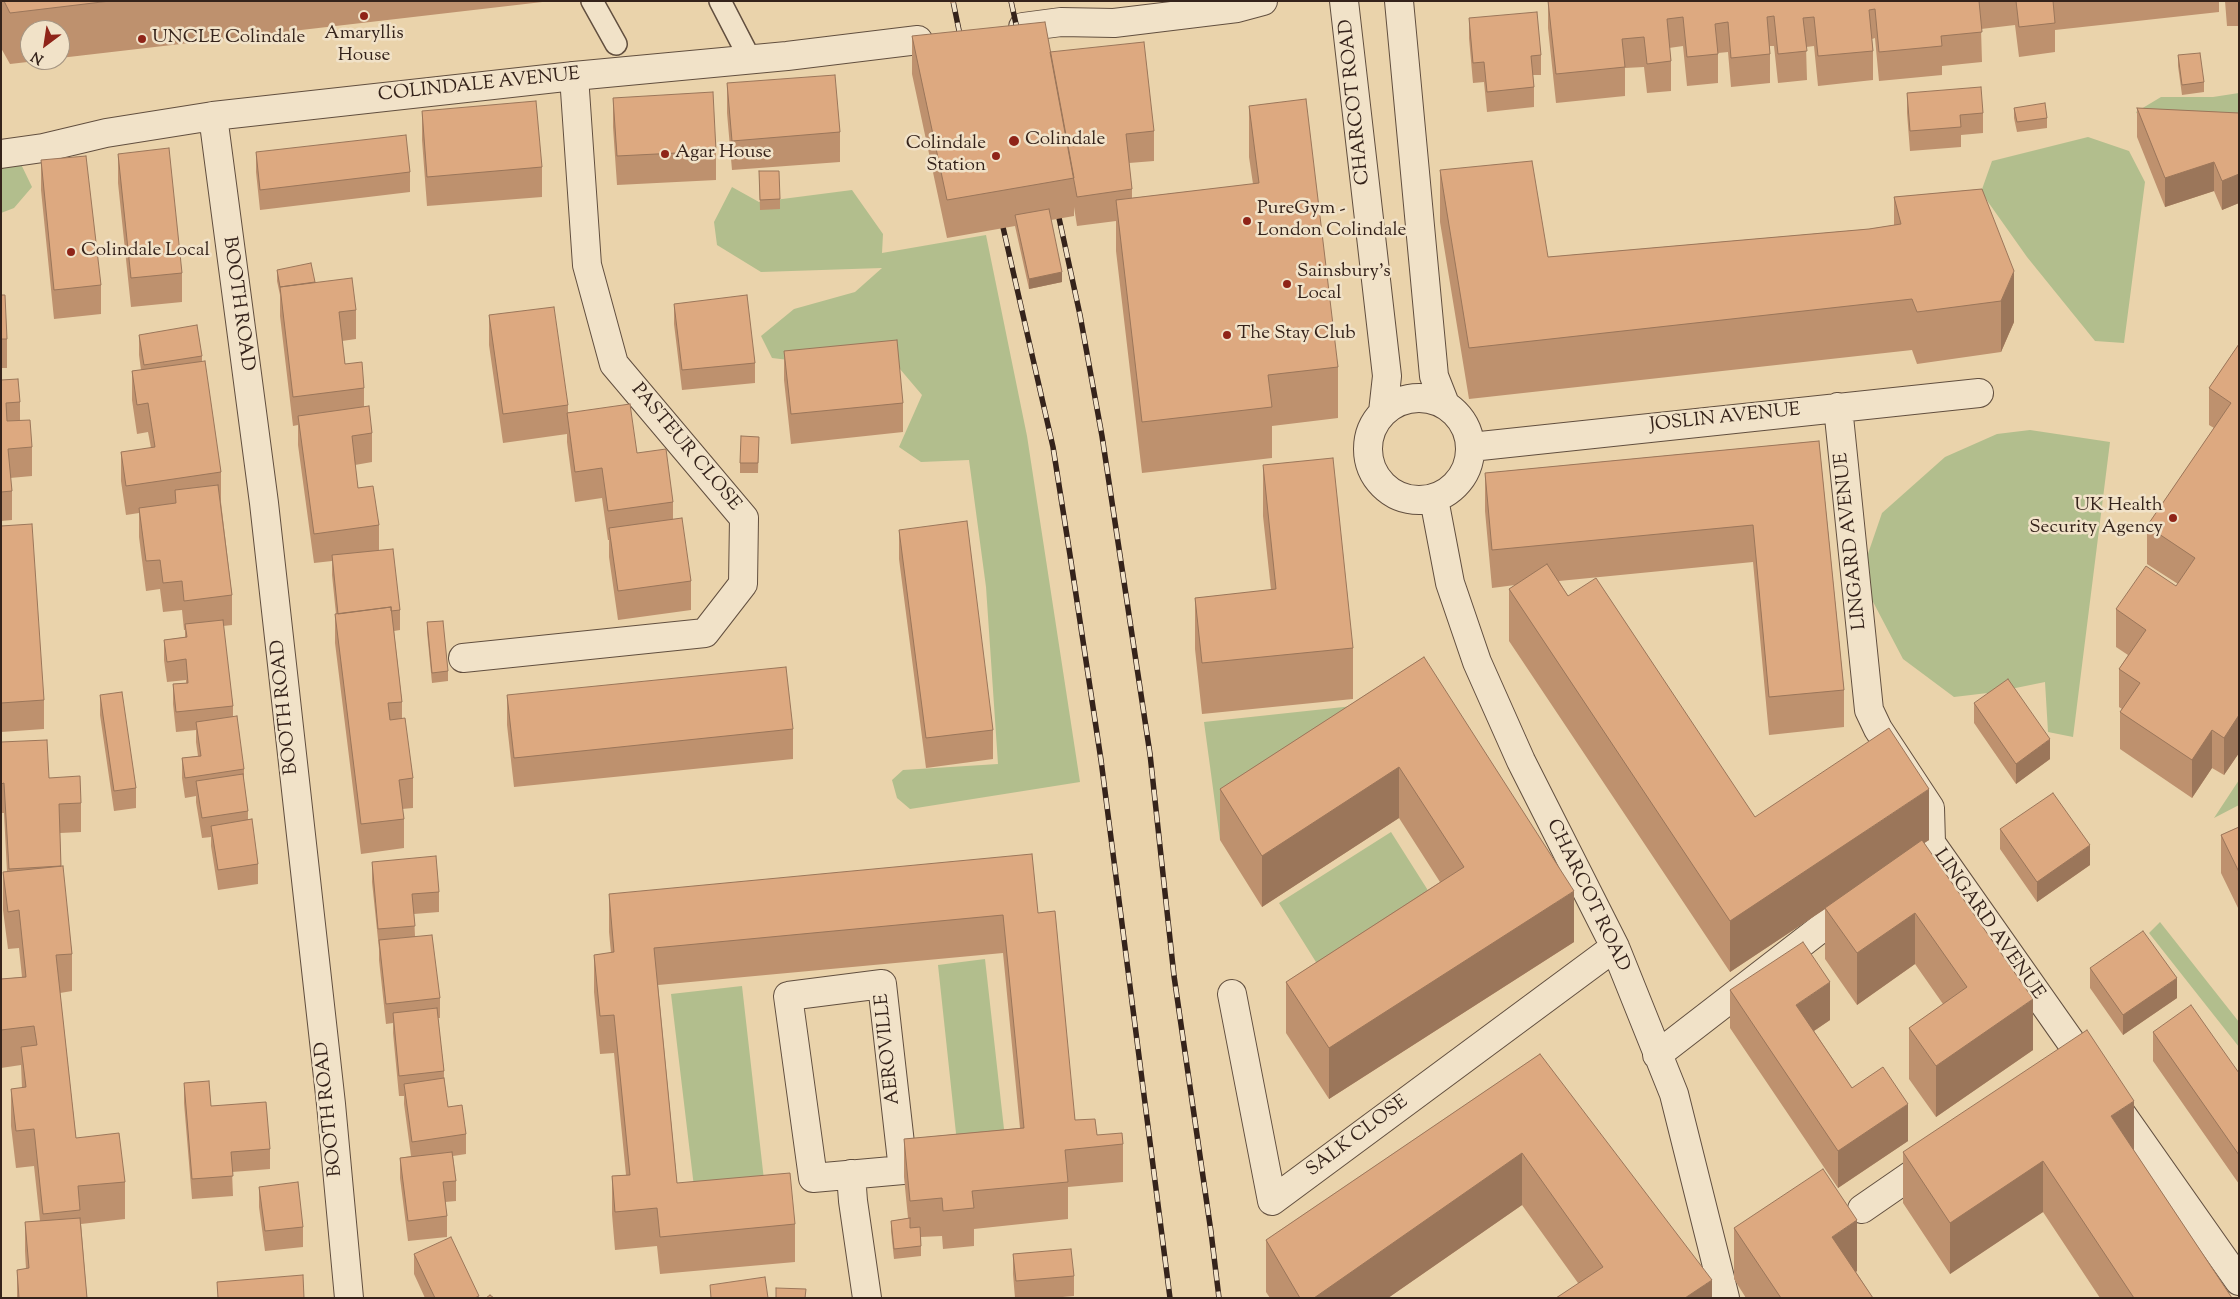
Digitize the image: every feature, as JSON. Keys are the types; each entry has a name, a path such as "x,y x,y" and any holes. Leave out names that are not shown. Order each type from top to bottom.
{"street":[{"path":"592,1 616,44"},
{"path":"720,1 750,59"},
{"path":"1023,27 1061,22 1114,22 1237,8 1263,1"},
{"name":"CHARCOT ROAD","path":"1344,1 1386,376 1383,412 1374,424 1368,439 1367,453 1371,468 1378,482 1390,492 1404,499 1419,501 1434,499 1450,583 1477,662 1521,761 1614,947 1674,1094 1725,1298"},
{"path":"1399,1 1434,376 1445,404"},
{"name":"COLINDALE AVENUE","path":"1,154 43,148 106,133 213,116 918,40"},
{"name":"PASTEUR CLOSE","path":"463,658 705,633 743,584 744,518 614,364 587,265 574,76"},
{"name":"BOOTH ROAD","path":"213,116 264,503 331,1104 349,1298"},
{"name":"COLINDALE AVENUE","path":"1,137 43,148"},
{"name":"JOSLIN AVENUE","path":"1471,447 1979,393"},
{"path":"1383,412 1396,403 1412,398 1429,398 1445,404 1458,415 1467,430 1471,447 1469,464 1462,479 1450,491 1434,499"},
{"name":"LINGARD AVENUE","path":"1838,407 1869,710 1878,729 1930,808 1923,849 2072,1063 2239,1281"},
{"path":"1657,1055 1876,886"},
{"name":"SALK CLOSE","path":"1232,994 1272,1201 1614,947"},
{"name":"AEROVILLE","path":"882,984 903,1170 851,1174 813,1178 788,996 882,984"},
{"path":"1862,1210 1951,1148"},
{"path":"851,1174 867,1298"}],"green space":[{"path":"2239,93 2239,136 2149,133 2136,112 2161,97 2213,97"},
{"path":"2088,137 2129,151 2145,182 2124,343 2095,341 2027,257 1981,192 1992,161"},
{"path":"19,160 32,187 14,208 1,213 1,163"},
{"path":"732,187 759,202 852,190 883,234 882,253 986,235 1027,436 1080,782 910,809 897,798 892,780 903,770 998,764 986,587 969,460 921,462 899,447 922,395 894,362 839,366 772,358 761,336 794,309 855,292 882,268 761,272 717,245 714,222"},
{"path":"2030,430 2110,442 2073,737 2048,732 2045,682 1996,692 1954,697 1903,659 1860,577 1882,513 1945,457 1997,434"},
{"path":"1353,706 1220,840 1204,722"},
{"path":"2239,780 2239,805 2214,818"},
{"path":"1391,832 1448,922 1336,994 1279,903"},
{"path":"2160,922 2239,1022 2239,1047 2149,933"},
{"path":"985,959 1006,1147 958,1152 938,965"},
{"path":"742,986 764,1180 694,1187 671,994"}],"building":[{"path":"4,1 110,1 10,13"},
{"path":"1548,1 1979,1 1982,32 1941,36 1942,46 1879,52 1875,9 1869,10 1873,51 1818,56 1814,17 1803,18 1807,51 1778,54 1774,16 1767,17 1770,54 1731,58 1728,22 1715,24 1718,54 1687,57 1683,17 1667,19 1671,61 1647,64 1644,37 1622,39 1625,67 1556,74"},
{"path":"2016,1 2053,1 2055,23 2019,27"},
{"path":"1537,12 1541,55 1531,56 1534,87 1487,92 1484,62 1473,63 1469,18"},
{"name":"Colindale Station","path":"1045,22 1074,178 947,200 912,36"},
{"path":"1144,42 1154,131 1126,134 1132,189 1077,197 1050,52"},
{"path":"2200,53 2204,82 2182,85 2178,55"},
{"path":"835,75 840,132 732,141 727,83"},
{"path":"1981,87 1983,113 1960,115 1961,127 1910,131 1907,93"},
{"path":"713,92 716,151 617,156 613,98"},
{"name":"The Stay Club","path":"1306,99 1338,367 1268,375 1272,407 1142,422 1116,200 1259,183 1249,106"},
{"path":"536,101 542,167 427,177 422,111"},
{"path":"2045,103 2047,118 2017,122 2014,108"},
{"path":"2137,108 2239,113 2239,174 2222,181 2214,162 2165,178"},
{"path":"406,135 410,172 260,190 256,152"},
{"path":"169,148 182,273 131,278 118,154"},
{"name":"Colindale Local","path":"86,156 101,285 54,290 41,160"},
{"path":"1532,161 1548,257 1869,229 1901,224 1894,197 1982,189 2014,271 2001,301 1917,312 1912,299 1469,348 1440,170"},
{"path":"759,171 779,171 780,199 760,200"},
{"path":"1049,209 1062,272 1029,279 1015,215"},
{"path":"311,263 315,282 280,287 277,270"},
{"path":"352,278 356,310 339,312 345,364 362,362 364,388 293,397 280,287"},
{"path":"1,295 5,295 7,339 1,339"},
{"path":"747,295 755,363 682,370 674,304"},
{"path":"554,307 568,405 503,414 489,315"},
{"path":"197,325 202,356 144,365 139,335"},
{"path":"897,340 903,403 791,414 784,351"},
{"path":"2239,344 2239,715 2224,738 2212,730 2192,760 2120,712 2140,683 2119,669 2146,630 2116,609 2146,566 2176,586 2195,558 2147,526 2231,403 2209,388"},
{"path":"205,361 221,472 126,486 121,452 155,447 148,403 137,405 132,371"},
{"path":"18,379 20,402 6,403 7,421 30,420 32,447 8,449 12,491 1,492 1,380"},
{"path":"630,404 637,453 666,449 673,502 608,511 602,468 575,472 567,413"},
{"path":"369,406 372,433 352,436 358,488 373,486 379,525 314,534 298,416"},
{"path":"741,436 759,437 758,463 740,463"},
{"path":"1819,441 1844,690 1769,697 1753,525 1492,550 1485,473"},
{"path":"1333,458 1353,648 1202,663 1195,598 1276,589 1263,465"},
{"path":"218,485 232,595 184,601 182,581 163,583 160,560 146,561 139,508 176,503 175,490"},
{"path":"682,518 691,581 618,591 609,528"},
{"path":"967,521 993,730 926,738 899,530"},
{"path":"32,524 44,700 1,703 1,526"},
{"path":"393,549 400,610 391,611 391,607 338,614 332,555"},
{"path":"1547,564 1568,596 1596,578 1755,817 1889,728 1929,789 1730,921 1509,589"},
{"path":"391,607 402,702 388,703 390,720 405,718 413,778 399,780 404,819 361,824 335,614"},
{"path":"223,620 233,706 176,712 173,684 188,683 186,659 167,662 164,640 187,637 185,624"},
{"path":"443,621 448,671 432,673 427,622"},
{"path":"1424,657 1574,891 1329,1048 1286,982 1464,867 1399,767 1262,856 1220,789"},
{"path":"786,667 793,729 514,758 507,695"},
{"path":"2008,679 2050,739 2016,764 1974,703"},
{"path":"122,692 136,788 114,791 100,695"},
{"path":"237,716 244,769 185,778 182,758 201,756 196,722"},
{"path":"47,740 49,778 80,776 81,803 59,804 61,866 9,869 4,783 1,784 1,742"},
{"path":"243,774 248,811 202,818 196,781"},
{"path":"2053,793 2090,845 2037,882 2000,829"},
{"path":"252,819 258,864 218,870 211,826"},
{"path":"2239,827 2239,872 2221,835"},
{"path":"1922,840 2033,999 1936,1066 1909,1028 1967,987 1915,913 1857,953 1825,908"},
{"path":"1032,854 1038,913 1055,911 1075,1120 1095,1119 1097,1135 1122,1133 1123,1144 1065,1150 1068,1182 972,1191 974,1208 943,1211 942,1198 910,1201 904,1139 1024,1128 1003,915 654,948 677,1183 790,1173 795,1224 660,1237 657,1208 615,1212 612,1176 630,1175 614,1015 600,1016 594,955 614,952 609,894"},
{"path":"436,856 439,892 412,894 415,926 378,929 372,862"},
{"path":"63,866 72,954 56,955 76,1138 119,1133 125,1182 78,1186 80,1210 43,1214 34,1129 16,1131 11,1089 26,1087 21,1047 37,1045 34,1026 1,1030 1,979 26,977 19,910 8,912 3,872"},
{"path":"2143,931 2177,978 2123,1015 2090,968"},
{"path":"432,935 440,998 386,1004 379,940"},
{"path":"1803,942 1830,982 1796,1005 1852,1088 1883,1067 1908,1104 1838,1151 1730,990"},
{"path":"2191,1005 2239,1073 2239,1155 2153,1032"},
{"path":"437,1008 444,1071 399,1076 393,1013"},
{"path":"2087,1030 2134,1101 2111,1116 2232,1298 2134,1298 2043,1161 1950,1223 1903,1152"},
{"path":"1540,1054 1712,1280 1685,1298 1556,1298 1603,1267 1522,1153 1314,1298 1300,1298 1266,1240"},
{"path":"444,1078 448,1107 462,1105 466,1134 412,1142 404,1084"},
{"path":"209,1081 211,1106 266,1102 270,1149 231,1152 233,1176 192,1179 184,1083"},
{"path":"452,1152 456,1181 443,1182 447,1216 408,1221 400,1158"},
{"path":"1823,1169 1857,1220 1832,1237 1873,1298 1781,1298 1734,1228"},
{"path":"298,1182 303,1227 265,1231 259,1187"},
{"path":"80,1218 87,1298 19,1298 17,1270 29,1268 25,1222"},
{"path":"910,1218 910,1228 920,1227 921,1246 894,1249 891,1221"},
{"path":"451,1237 479,1296 475,1298 435,1298 414,1254"},
{"path":"1071,1249 1074,1276 1016,1281 1013,1254"},
{"path":"303,1275 304,1298 218,1298 217,1282"},
{"path":"765,1277 768,1298 711,1298 710,1285"},
{"path":"776,1288 806,1289 805,1298 776,1298"}],"railway":[{"path":"953,1 962,45"},
{"path":"1011,1 1019,38"},
{"path":"1056,204 1080,315 1102,436 1150,754 1174,976 1219,1298"},
{"path":"1000,214 1053,447 1070,555 1101,760 1170,1298"}],"place":[{"name":"Amaryllis House","path":"364,16"},
{"name":"UNCLE Colindale","path":"142,39"},
{"name":"Colindale","path":"1014,141"},
{"name":"Agar House","path":"665,154"},
{"name":"Colindale Station","path":"996,156"},
{"name":"PureGym - London Colindale","path":"1247,221"},
{"name":"Colindale Local","path":"71,252"},
{"name":"Sainsbury's Local","path":"1287,284"},
{"name":"The Stay Club","path":"1227,335"},
{"name":"UK Health Security Agency","path":"2173,518"}]}
